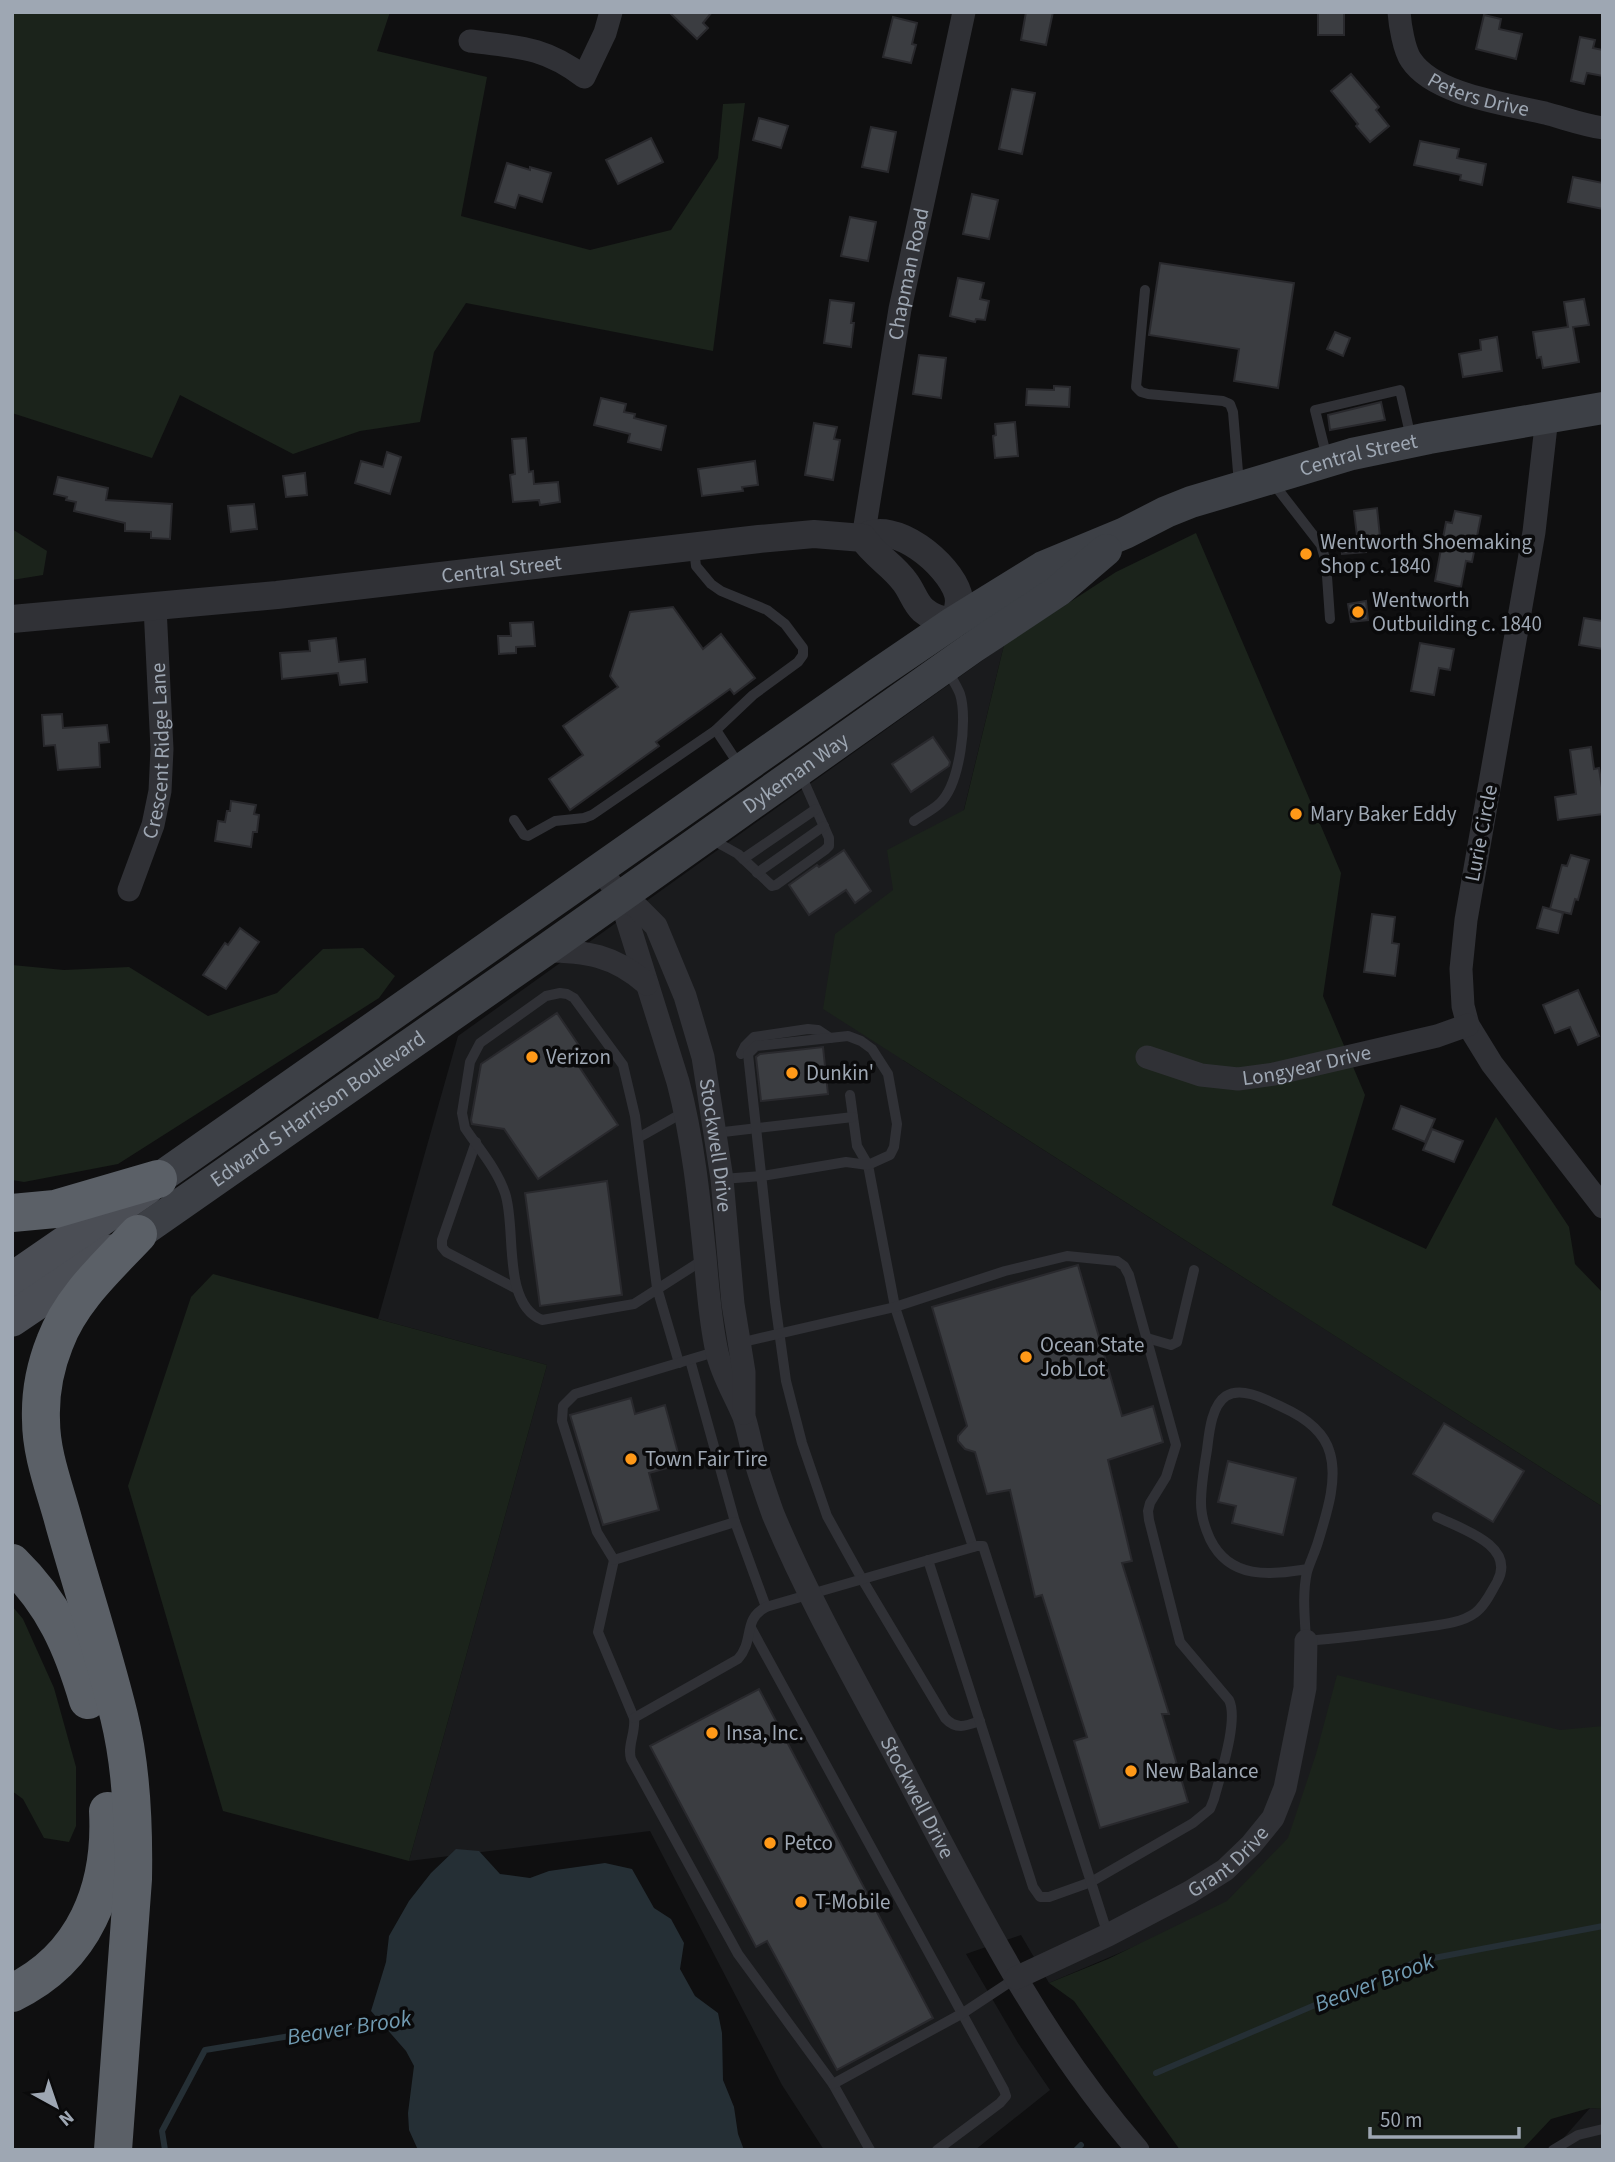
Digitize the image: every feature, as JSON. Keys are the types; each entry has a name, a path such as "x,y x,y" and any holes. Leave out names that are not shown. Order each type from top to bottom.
{"highway":[{"path":"12,1213 64,1207 158,1179"},
{"path":"113,2150 133,1879 130,1782 119,1717 48,1468 41,1422 41,1402 48,1360 69,1312 89,1286 138,1234"},
{"path":"12,1563 41,1596 66,1636 75,1657 100,1749 108,1820 106,1870 97,1904 87,1923 60,1960 42,1975 12,1993"}],"main road":[{"name":"Central Street","path":"954,622 1043,567 1125,533 1166,512 1239,487 1328,461 1412,442 1603,408"},
{"name":"Central Street","path":"972,648 1058,591 1125,533"},
{"name":"Dykeman Way","path":"600,868 954,622"},
{"name":"Dykeman Way","path":"620,897 972,648"},
{"name":"Edward S Harrison Boulevard","path":"12,1280 600,868"},
{"name":"Edward S Harrison Boulevard","path":"12,1318 138,1234 620,897"}],"street":[{"path":"470,41 526,47 548,54 584,77 605,33 611,12"},
{"name":"Chapman Road","path":"863,538 900,309 964,12"},
{"name":"Peters Drive","path":"1399,12 1410,59 1429,78 1455,90 1499,104 1603,128"},
{"name":"Lurie Circle","path":"1547,417 1534,531 1466,920 1461,969 1463,1006 1468,1025 1492,1063 1603,1207"},
{"name":"Central Street","path":"12,619 385,583 693,546 814,534 863,538 870,533 880,532 890,533 911,543 934,559 951,580 958,594 960,603 954,622"},
{"path":"863,538 871,551 887,562 905,582 922,609 940,620 954,622 972,648"},
{"name":"Crescent Ridge Lane","path":"130,890 153,825 160,791 162,749 155,607"},
{"name":"Stockwell Drive","path":"600,868 620,897 667,1041 686,1111 698,1186 717,1352 744,1419 772,1510 810,1595 982,1920 1069,2064 1138,2150"},
{"name":"Stockwell Drive","path":"620,897 638,908 656,926 685,996 703,1057 722,1179 744,1372 744,1419"},
{"path":"544,951 578,952 604,957 628,969 647,984"},
{"name":"Longyear Drive","path":"1147,1057 1201,1075 1238,1079 1302,1068 1437,1036 1468,1025"},
{"name":"Grant Drive","path":"1016,1978 1108,1935 1190,1892 1225,1870 1251,1846 1273,1818 1285,1788 1305,1688 1306,1642"}],"lane":[{"path":"1145,290 1136,387 1141,393 1223,401 1230,404 1233,412 1239,487"},
{"path":"1328,461 1315,410 1400,390 1412,442"},
{"path":"1269,478 1321,545 1326,562 1329,619"},
{"path":"514,820 524,835 528,836 555,821 588,817 716,730 753,695 798,662 803,655 803,648 777,616 711,584 696,566 693,546"},
{"path":"914,821 941,802 949,790 958,759 964,726 960,694 946,667"},
{"path":"716,730 741,769"},
{"path":"705,837 732,850 772,886 776,885 828,848 829,838 799,771"},
{"path":"743,859 816,809"},
{"path":"757,873 824,826"},
{"path":"729,1254 705,1258 657,1288 634,1304 628,1306 542,1320 530,1313 517,1289 506,1196 499,1177 465,1128 461,1113 470,1062 480,1043 546,996 554,993 567,994 579,1003 623,1065 635,1116 657,1288 685,1362 735,1522 766,1606"},
{"path":"722,1179 762,1176 846,1162 868,1165 890,1155 894,1147 897,1124 888,1074 880,1059 861,1041 848,1036 756,1046 750,1050 747,1059 762,1176 779,1332 786,1381 802,1443 827,1516 862,1579 945,1718 961,1727 980,1721"},
{"path":"850,1095 857,1146 868,1165 894,1307 973,1547"},
{"path":"638,1138 686,1111"},
{"path":"715,1133 852,1117"},
{"path":"477,1142 442,1247 446,1252 517,1289"},
{"path":"870,2150 833,2084 738,1954 629,1752 634,1734 634,1718 598,1632 614,1560 597,1532 562,1421 563,1406 575,1394 685,1362 739,1343 894,1307 1005,1271 1067,1256 1117,1261 1129,1275 1176,1445 1166,1477 1148,1511 1180,1642 1233,1708 1232,1723 1210,1808 1193,1823 1091,1882 1049,1897 1040,1897 1036,1893 928,1560"},
{"path":"1147,1338 1171,1345 1177,1342 1194,1270"},
{"path":"1308,1569 1277,1574 1250,1572 1229,1563 1216,1551 1206,1529 1201,1506 1209,1433 1216,1409 1224,1397 1234,1393 1250,1394 1285,1408 1311,1424 1323,1437 1331,1455 1332,1487 1318,1544 1308,1569 1304,1595 1306,1642 1453,1622 1475,1613 1486,1601 1503,1564 1499,1554 1488,1543 1437,1517"},
{"path":"614,1560 735,1522"},
{"path":"634,1718 738,1659 748,1643 749,1626 755,1615 766,1606 981,1546 986,1551 1108,1935"},
{"path":"749,1626 1004,2090 1006,2096 1000,2103 937,2150"},
{"path":"833,2084 963,2013 1016,1978"},
{"path":"1553,2150 1578,2135 1603,2129"}],"shaded area":[{"path":"12,12 390,12 377,51 487,77 461,216 590,250 671,230 718,158 723,104 745,103 713,351 466,303 434,352 420,422 360,431 293,454 180,395 152,458 12,413"},
{"path":"12,529 47,551 43,575 12,580"},
{"path":"1196,533 1341,873 1323,996 1365,1095 1332,1205 1426,1249 1496,1117 1569,1227 1575,1264 1603,1293 1603,1507 823,1009 835,934 893,890 887,850 964,810 1004,645 1116,572"},
{"path":"1004,645 903,1060 1603,1507 1603,1747 1049,1983 1021,1935 966,1954 1018,2043 1050,2090 975,2150 824,2150 782,2085 650,1831 409,1861 547,1365 378,1319 458,1036"},
{"path":"363,948 395,976 379,998 118,1164 24,1182 12,1180 12,965 64,970 129,967 208,1016 277,993 323,949"},
{"path":"213,1274 547,1365 409,1861 223,1811 128,1486 191,1297"},
{"path":"12,1606 23,1619 54,1688 76,1767 76,1826 69,1842 44,1838 23,1799 12,1791"},
{"path":"1337,1675 1560,1730 1603,1726 1603,2109 1590,2108 1551,2119 1522,2150 1180,2150 1074,2001 1049,1983 1108,1959 1227,1901 1288,1838 1316,1754"},
{"path":"456,1849 479,1851 500,1874 530,1878 549,1871 605,1863 632,1869 654,1908 671,1919 684,1943 680,1969 695,1996 718,2013 722,2033 723,2080 734,2107 738,2134 744,2150 418,2150 409,2130 408,2113 414,2066 406,2051 371,2011 386,1962 389,1936 409,1901 431,1873"},
{"path":"1590,2108 1603,2109 1603,2150 1553,2150"}],"building":[{"path":"669,12 712,12 703,23 708,28 697,39"},
{"path":"1026,12 1053,12 1046,45 1021,40"},
{"path":"1318,12 1344,12 1344,35 1318,35"},
{"path":"1484,15 1501,19 1499,29 1522,34 1516,59 1476,49"},
{"path":"893,17 917,23 912,44 916,45 911,63 883,57"},
{"path":"1580,37 1595,40 1593,48 1603,50 1603,76 1587,73 1584,84 1571,81"},
{"path":"1351,74 1379,107 1376,110 1389,126 1370,142 1331,91"},
{"path":"1012,89 1035,93 1022,154 999,149"},
{"path":"759,118 788,126 781,148 753,140"},
{"path":"871,127 896,132 888,172 862,167"},
{"path":"651,138 663,162 618,184 606,160"},
{"path":"1420,141 1459,149 1457,158 1486,164 1482,185 1460,180 1461,175 1414,165"},
{"path":"507,163 551,173 542,202 519,195 515,208 495,202"},
{"path":"1573,177 1603,183 1603,209 1568,202"},
{"path":"972,194 998,200 989,239 963,234"},
{"path":"850,217 876,222 868,261 841,256"},
{"path":"1160,263 1294,283 1278,388 1234,381 1239,349 1149,335"},
{"path":"958,278 984,283 980,299 989,301 985,320 976,319 975,322 950,316"},
{"path":"1584,299 1589,325 1573,327 1579,362 1543,368 1541,357 1537,358 1533,332 1568,327 1564,302"},
{"path":"830,300 854,303 851,347 824,343"},
{"path":"1335,332 1350,338 1343,356 1327,349"},
{"path":"1497,337 1502,371 1463,377 1459,354 1481,350 1480,340"},
{"path":"919,355 946,358 941,398 913,394"},
{"path":"1054,386 1070,387 1069,407 1026,405 1027,389 1054,390"},
{"path":"601,398 626,404 624,412 635,414 634,418 666,426 661,450 628,442 630,434 594,425"},
{"path":"1381,402 1385,420 1330,430 1328,415"},
{"path":"1015,422 1018,456 995,458 995,424"},
{"path":"814,423 837,427 834,439 840,440 833,480 805,475"},
{"path":"526,438 529,472 533,471 534,484 558,482 560,502 540,505 539,500 513,502 510,475 515,474 512,439"},
{"path":"387,452 401,457 390,494 355,483 361,461 383,467"},
{"path":"755,461 758,485 742,487 743,491 702,496 698,469"},
{"path":"305,473 307,495 286,497 283,476"},
{"path":"58,477 108,488 106,500 172,504 170,539 151,538 151,532 125,531 125,523 74,511 76,502 54,494"},
{"path":"254,504 257,529 231,532 228,506"},
{"path":"1377,508 1380,537 1365,539 1366,552 1342,554 1340,538 1357,536 1354,511"},
{"path":"1455,511 1481,516 1472,562 1466,561 1461,587 1435,581 1446,522 1452,523"},
{"name":"Wentworth Outbuilding c. 1840","path":"1366,601 1368,620 1351,622 1348,604"},
{"path":"673,607 703,649 721,634 755,678 734,694 730,689 656,742 659,746 570,810 549,779 583,755 563,726 618,687 610,676 630,612"},
{"path":"1584,618 1603,621 1603,649 1579,645"},
{"path":"533,622 535,646 516,647 516,653 499,654 498,636 511,636 510,623"},
{"path":"336,638 339,662 365,659 367,682 340,685 338,673 282,679 280,653 310,651 309,641"},
{"path":"1420,643 1454,649 1450,670 1439,668 1434,695 1411,691"},
{"path":"62,714 63,728 107,725 109,742 99,743 100,767 58,770 55,745 44,746 42,715"},
{"path":"933,737 950,762 949,766 911,792 892,764"},
{"path":"1591,747 1594,769 1599,768 1603,814 1558,820 1555,797 1576,794 1570,750"},
{"path":"231,801 256,805 254,814 259,815 257,832 253,832 251,847 215,841 218,821 225,822"},
{"path":"844,850 871,891 855,903 846,890 809,915 789,885"},
{"path":"1571,855 1589,860 1578,900 1575,899 1571,914 1550,909 1562,865 1567,866"},
{"path":"1543,907 1563,913 1558,933 1537,928"},
{"path":"1372,914 1395,917 1392,943 1399,944 1395,976 1364,972"},
{"path":"240,928 259,942 226,989 203,975 225,943 228,945"},
{"path":"1578,990 1599,1036 1578,1045 1570,1027 1555,1033 1543,1005"},
{"path":"557,1013 582,1050 572,1056 618,1125 538,1179 504,1129 472,1124 471,1120 481,1064"},
{"name":"Dunkin'","path":"823,1047 828,1094 761,1101 756,1057 760,1054"},
{"path":"1401,1106 1435,1119 1425,1142 1393,1129"},
{"path":"1432,1129 1463,1141 1454,1162 1423,1150"},
{"path":"607,1181 622,1295 540,1306 525,1193"},
{"path":"1078,1265 1122,1416 1153,1406 1163,1442 1108,1460 1132,1561 1122,1563 1169,1714 1162,1714 1188,1802 1100,1828 1074,1741 1087,1737 1042,1595 1035,1597 1010,1490 987,1494 975,1452 965,1449 958,1441 958,1436 967,1426 932,1307"},
{"name":"Town Fair Tire","path":"631,1398 635,1414 665,1405 681,1464 649,1473 659,1510 603,1525 570,1415"},
{"path":"1444,1423 1524,1471 1493,1522 1413,1474"},
{"path":"1228,1461 1296,1478 1283,1535 1232,1523 1236,1506 1218,1502"},
{"path":"759,1689 933,2018 837,2070 767,1941 756,1947 650,1746"}],"waterway":[{"name":"Beaver Brook","path":"1156,2073 1418,1961 1603,1926"},
{"name":"Beaver Brook","path":"165,2150 162,2131 205,2050 387,2020"},
{"name":"Beaver Brook","path":"1076,2150 1081,2145"}],"place":[{"name":"Wentworth Shoemaking Shop c. 1840","path":"1306,554"},
{"name":"Wentworth Outbuilding c. 1840","path":"1358,612"},
{"name":"Mary Baker Eddy","path":"1296,814"},
{"name":"Verizon","path":"532,1057"},
{"name":"Dunkin'","path":"792,1073"},
{"name":"Ocean State Job Lot","path":"1026,1357"},
{"name":"Town Fair Tire","path":"631,1459"},
{"name":"Insa, Inc.","path":"712,1733"},
{"name":"New Balance","path":"1131,1771"},
{"name":"Petco","path":"770,1843"},
{"name":"T-Mobile","path":"801,1902"}]}
